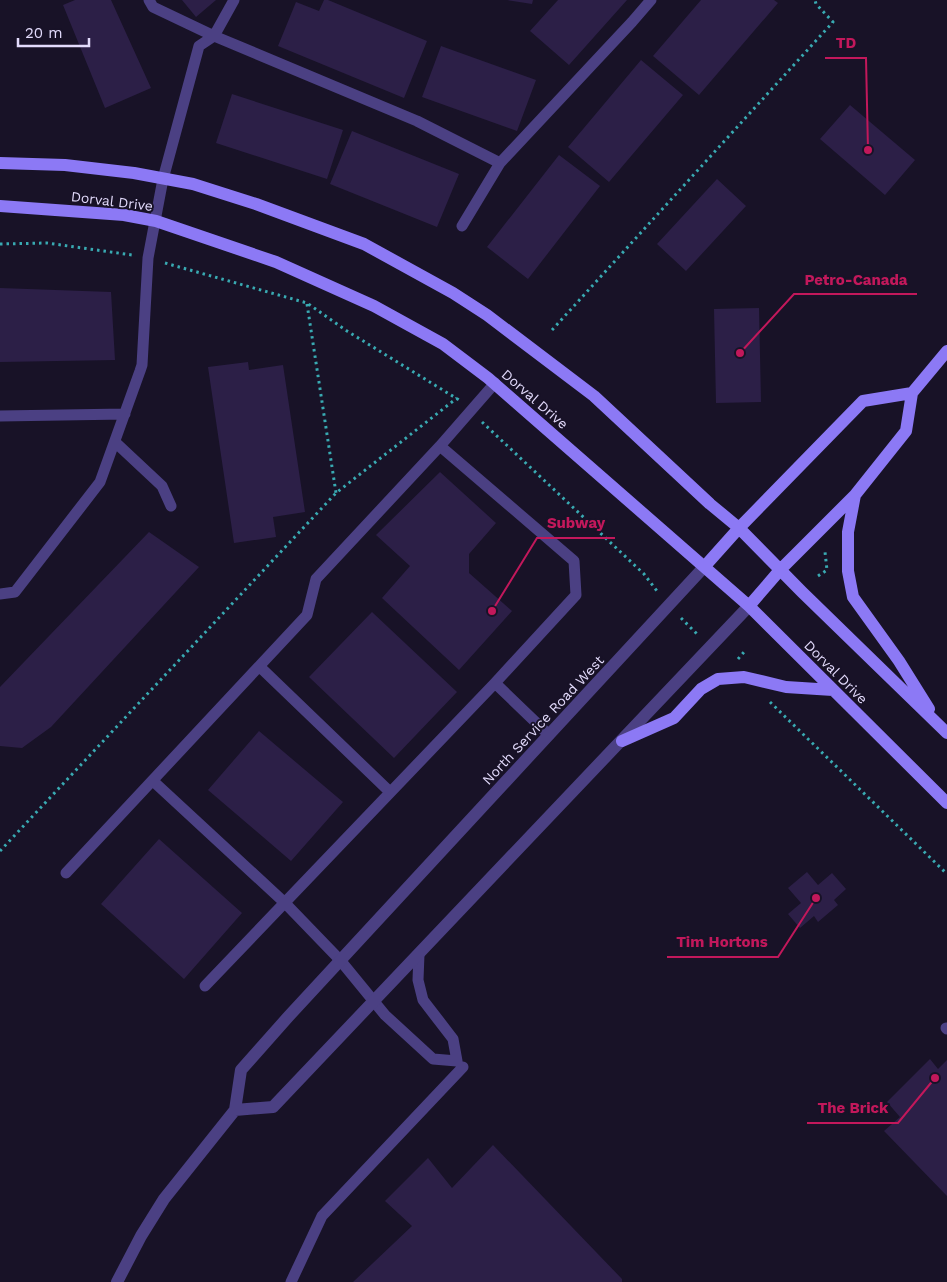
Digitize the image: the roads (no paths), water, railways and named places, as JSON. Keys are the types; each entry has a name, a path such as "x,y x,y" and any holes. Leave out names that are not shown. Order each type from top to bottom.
{"main road":[{"name":"Dorval Drive","path":"0,163 65,165 193,184 256,204 364,244 453,293 487,315 594,396 710,504 739,528 942,728"},
{"name":"Dorval Drive","path":"0,206 124,214 156,221 276,262 374,306 442,344 494,383 705,566 749,606 947,802"},
{"path":"749,606 780,570 855,495 906,431 912,393 947,351"},
{"name":"North Service Road West","path":"705,566 739,528 862,401 912,393"},
{"path":"855,495 848,532 848,571 853,597 900,661 942,728"},
{"path":"622,741 674,718 701,689 718,679 744,677 786,687 833,690"}],"street":[{"name":"North Service Road West","path":"235,1110 240,1070 705,566"},
{"path":"117,1282 141,1236 164,1199 235,1110 273,1107 749,606"}],"lane":[{"path":"149,0 153,8 214,36 417,121 500,162"},
{"path":"0,594 15,592 100,482 142,365 148,258 163,179 199,46 214,36 234,0"},
{"path":"462,226 500,162 651,0"},
{"path":"66,874 308,615 316,579 440,446 494,383"},
{"path":"0,416 125,414"},
{"path":"115,442 162,486 171,506"},
{"path":"205,986 495,683 576,595 574,561 440,446"},
{"path":"260,667 390,792"},
{"path":"495,683 549,735"},
{"path":"153,781 285,903 340,960 385,1015 433,1059 457,1061 453,1040 423,1000 418,980 419,954"},
{"path":"291,1282 322,1216 463,1067"}],"place":[{"name":"TD","path":"868,150"},
{"name":"Petro-Canada","path":"740,353"},
{"name":"Subway","path":"492,611"},
{"name":"Tim Hortons","path":"816,898"},
{"name":"The Brick","path":"935,1078"}]}
